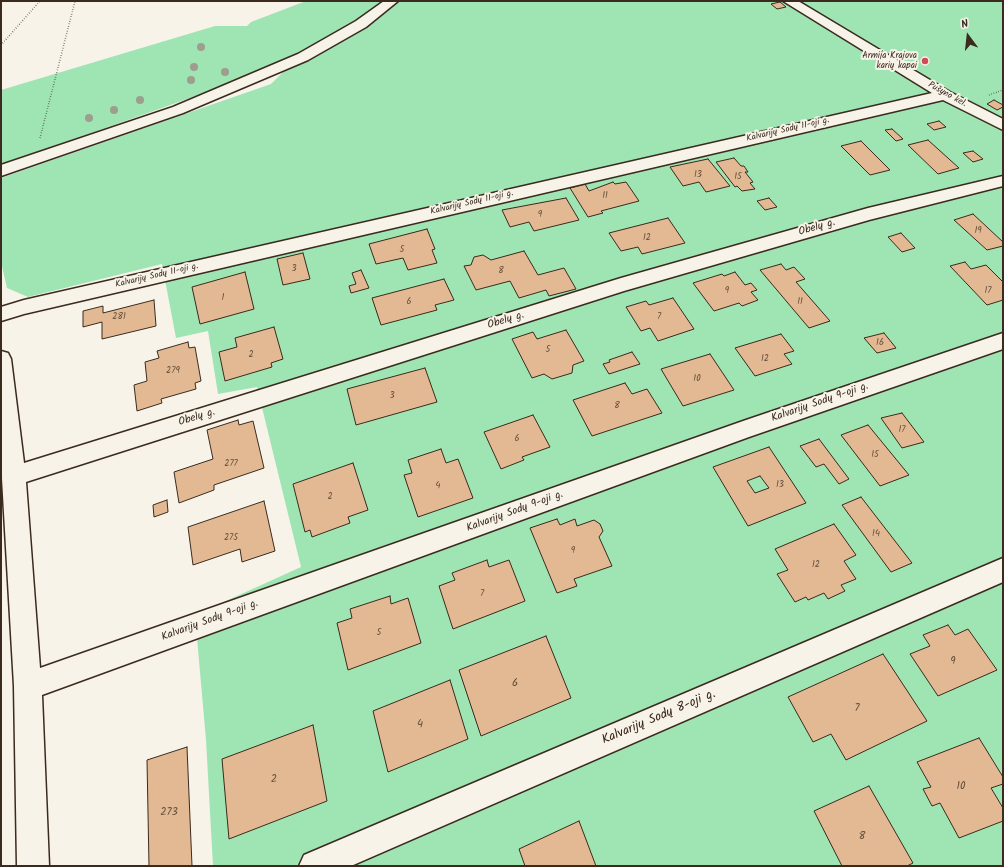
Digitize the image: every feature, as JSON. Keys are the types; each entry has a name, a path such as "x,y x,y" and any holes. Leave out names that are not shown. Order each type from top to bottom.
{"street":[{"path":"1,171 35,158 178,110 303,57 361,24 392,1"},
{"name":"Pušyno kel.","path":"789,1 945,95 1003,125"},
{"name":"Kalvarijų Sodų 11-oji g.","path":"1,314 54,300 945,95"},
{"name":"Obelų g.","path":"14,476 621,285 868,214 1003,181"},
{"name":"Kalvarijų Sodų 9-oji g.","path":"28,686 746,429 1003,341"},
{"path":"1,359 14,476 28,686 33,866"},
{"name":"Kalvarijų Sodų 8-oji g.","path":"315,866 1003,570"}],"path":[{"path":"1,45 40,1"},
{"path":"35,158 75,1"}],"green space":[{"path":"306,1 1003,1 1003,866 213,866 206,740 195,615 301,567 257,387 218,394 208,331 176,338 162,264 28,297 7,288 1,262 1,178 271,84 283,72 272,69 1,165 1,90 215,26 247,26 251,22"}],"building":[{"path":"780,2 786,7 777,9 771,4"},
{"path":"994,100 1003,105 1003,107 997,110 987,104"},
{"path":"939,121 946,127 934,130 927,124"},
{"path":"892,129 903,139 896,141 885,130"},
{"path":"928,140 959,168 938,174 908,145"},
{"path":"861,141 890,170 870,175 841,146"},
{"path":"973,151 983,159 973,162 963,153"},
{"path":"734,158 741,166 744,166 748,172 745,172 753,182 750,183 755,189 742,191 737,186 735,187 716,162"},
{"path":"708,159 730,186 706,192 699,182 683,186 670,167"},
{"path":"613,182 615,184 626,182 639,201 601,211 603,213 588,217 570,188 585,184 589,191"},
{"path":"566,198 579,220 534,231 529,222 510,227 502,210"},
{"path":"769,198 777,207 765,210 757,201"},
{"path":"973,214 1003,242 1003,246 987,250 954,220"},
{"path":"668,218 685,243 642,254 638,247 621,251 609,233"},
{"path":"427,229 435,249 432,250 437,263 408,270 403,258 376,264 369,244"},
{"path":"901,233 915,248 902,252 888,237"},
{"path":"524,251 538,275 564,268 576,289 549,296 546,290 519,298 510,281 476,290 464,266 471,265 474,257 483,255 491,260"},
{"path":"303,253 310,279 283,285 277,259"},
{"path":"965,262 971,269 986,265 1003,282 1003,300 987,305 950,266"},
{"path":"781,264 786,270 794,267 805,279 796,282 830,321 809,328 760,270"},
{"path":"361,270 369,288 351,293 349,286 356,284 352,273"},
{"path":"245,272 254,309 200,324 192,287"},
{"path":"735,272 745,285 751,283 757,290 751,292 758,300 742,306 739,303 714,311 693,283 722,274 724,276"},
{"path":"444,279 454,300 435,305 437,310 381,325 372,298"},
{"path":"673,298 694,329 658,341 650,328 641,331 626,307 646,301 649,305"},
{"path":"154,300 156,326 102,339 102,322 83,327 83,311 103,306 103,313"},
{"path":"274,327 283,359 271,363 272,367 225,381 219,352 237,347 235,338"},
{"path":"566,330 584,361 573,365 572,373 552,379 544,374 532,378 512,339 533,332 537,339"},
{"path":"884,333 896,348 877,353 864,338"},
{"path":"781,334 794,351 784,354 792,364 755,376 735,348"},
{"path":"188,342 189,348 195,347 201,381 195,383 196,389 161,399 162,403 137,411 134,385 147,381 145,362 159,358 157,351"},
{"path":"632,352 640,364 609,374 603,364 610,362 609,360"},
{"path":"710,354 734,390 683,406 661,369"},
{"path":"425,368 437,402 356,425 347,389"},
{"path":"625,383 632,394 647,389 662,413 592,436 573,400"},
{"path":"902,413 924,442 902,448 881,418"},
{"path":"533,415 550,447 522,457 524,460 501,469 484,432"},
{"path":"238,420 239,425 253,421 264,468 214,485 214,490 179,503 174,472 213,459 207,430"},
{"path":"868,425 909,475 880,486 841,435"},
{"path":"819,439 849,479 839,484 824,464 816,467 800,446"},
{"path":"769,447 806,503 748,526 713,467","holes":["760,476 769,488 755,493 747,481"]},
{"path":"441,449 446,463 458,459 473,498 418,517 404,475 412,473 408,460"},
{"path":"353,463 368,510 348,517 350,523 312,537 310,530 305,532 293,484"},
{"path":"861,497 912,563 891,572 842,505"},
{"path":"167,500 168,512 154,517 153,505"},
{"path":"264,501 275,551 242,562 240,549 193,565 188,527"},
{"path":"557,519 560,525 575,519 577,526 594,520 600,524 603,531 599,537 612,566 574,579 577,586 557,593 530,528"},
{"path":"834,524 856,555 844,561 856,579 841,585 845,591 828,599 824,593 808,600 806,597 795,602 777,574 788,570 775,549"},
{"path":"487,560 489,567 509,560 525,601 453,629 439,586 455,580 452,573"},
{"path":"390,596 391,604 408,598 421,643 348,670 337,623 352,618 350,609"},
{"path":"948,625 955,635 968,629 997,670 938,696 910,654 930,646 923,635"},
{"path":"546,636 571,698 481,736 459,670"},
{"path":"883,654 927,721 846,760 831,734 813,742 788,697"},
{"path":"450,680 468,739 388,772 373,711"},
{"path":"313,725 327,801 229,839 222,759"},
{"path":"979,738 1003,777 1003,784 991,788 1003,808 1003,821 959,838 940,803 932,806 923,789 931,787 917,762"},
{"path":"187,747 192,866 149,866 147,760"},
{"path":"869,786 913,863 907,866 842,866 814,811"},
{"path":"579,821 596,866 525,866 519,849"}],"place":[{"name":"Armija Krajova karių kapai","path":"925,61"}]}
